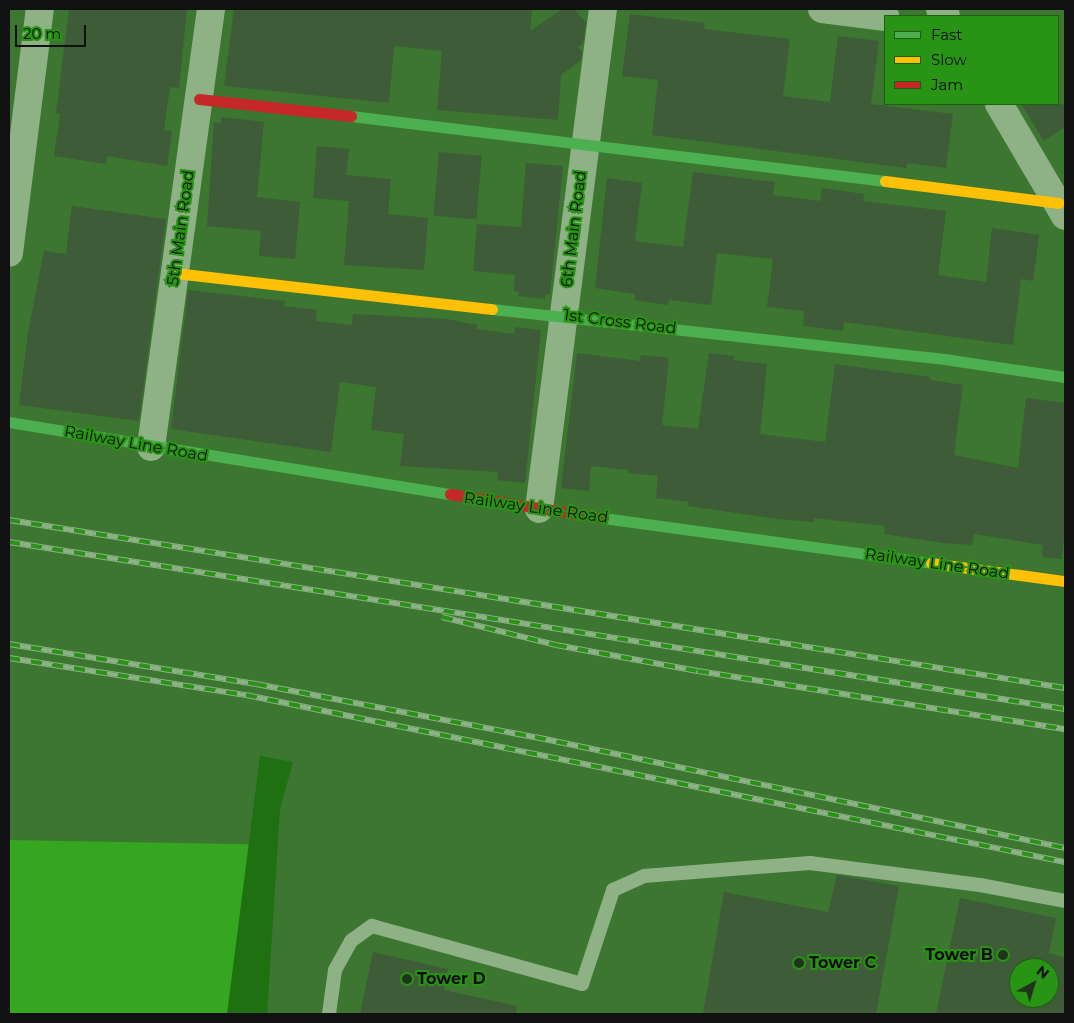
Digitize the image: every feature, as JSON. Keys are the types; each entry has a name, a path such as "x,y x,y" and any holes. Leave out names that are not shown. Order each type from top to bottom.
{"street":[{"path":"9,254 12,215 40,9"},
{"name":"5th Main Road","path":"151,447 211,9"},
{"name":"6th Main Road","path":"539,510 603,9"},
{"path":"822,9 884,17"},
{"path":"199,99 586,142 1062,209"},
{"path":"1000,105 1062,209"},
{"name":"1st Cross Road","path":"175,273 564,316 1065,376"},
{"name":"Railway Line Road","path":"9,422 539,510 1065,581"}],"lane":[{"path":"329,1014 335,970 351,941 372,926 582,984 613,890 644,876 810,862 980,885 1065,902"}],"shaded area":[{"path":"260,756 293,762 280,809 267,1014 227,1014"},
{"path":"9,840 249,844 246,1014 9,1014"}],"building":[{"path":"69,9 187,9 179,88 170,87 164,130 172,131 167,166 107,156 106,164 54,156 60,114 56,113"},
{"path":"234,9 532,9 530,31 562,9 574,9 586,23 583,43 578,47 582,52 581,60 561,75 558,120 437,110 442,51 394,46 389,103 224,86"},
{"path":"630,14 705,23 704,29 790,39 783,96 830,102 838,36 879,41 871,104 953,114 946,168 907,163 906,168 652,135 658,80 622,76"},
{"path":"1065,104 1065,127 1044,141 1022,105"},
{"path":"221,117 264,122 257,197 300,202 295,259 259,256 261,231 207,226 214,122 221,123"},
{"path":"317,146 349,149 346,175 391,179 388,214 428,218 424,270 344,265 349,201 313,198"},
{"path":"439,152 482,156 476,220 433,216"},
{"path":"526,163 563,166 550,295 545,294 545,299 518,296 519,292 514,291 515,275 473,271 477,224 521,227"},
{"path":"693,172 775,182 773,195 820,201 822,188 864,194 863,201 946,211 938,275 986,282 992,228 1039,235 1033,281 1021,279 1013,345 844,322 843,331 803,326 804,311 767,307 773,259 717,253 711,305 669,300 668,305 634,300 635,294 595,288 607,178 642,183 635,241 683,247"},
{"path":"72,206 166,219 139,421 19,405 28,333 44,251 66,254"},
{"path":"188,290 285,301 284,306 317,310 316,321 352,325 353,314 447,319 477,325 477,329 514,334 515,327 541,330 525,483 497,480 498,472 400,466 404,434 371,430 376,387 340,382 331,452 171,429"},
{"path":"577,353 640,361 641,355 669,358 662,425 698,429 709,353 734,356 734,360 767,364 760,434 825,442 835,364 930,377 930,380 963,385 954,455 1018,468 1026,398 1065,403 1065,523 1062,559 1042,557 1043,545 974,534 972,545 943,543 884,534 885,526 814,518 814,522 778,519 688,506 689,502 656,498 658,476 628,473 628,470 591,466 589,491 561,488"},
{"name":"Tower C","path":"837,875 899,886 876,1014 703,1014 724,892 828,912"},
{"name":"Tower B","path":"960,898 1056,918 1049,953 1065,958 1065,1014 936,1014"},
{"name":"Tower D","path":"373,952 448,969 444,990 517,1006 516,1014 360,1014"}],"railway":[{"path":"9,520 1065,688"},
{"path":"9,542 1065,709"},
{"path":"442,617 556,645 698,671 1065,729"},
{"path":"9,644 256,684 535,737 1065,848"},
{"path":"9,658 246,695 1065,862"}],"traffic: fast":[{"path":"351,116 885,181"},
{"path":"492,309 951,360 1065,377"},
{"path":"9,422 450,494"},
{"path":"603,518 931,563"}],"traffic: slow":[{"path":"885,181 1059,203"},
{"path":"175,273 492,309"},
{"path":"931,563 1065,581"}],"traffic: jam":[{"path":"199,99 351,116"},
{"path":"450,494 603,518"}],"place":[{"name":"Tower B","path":"1003,955"},
{"name":"Tower C","path":"799,963"},
{"name":"Tower D","path":"407,979"}]}
